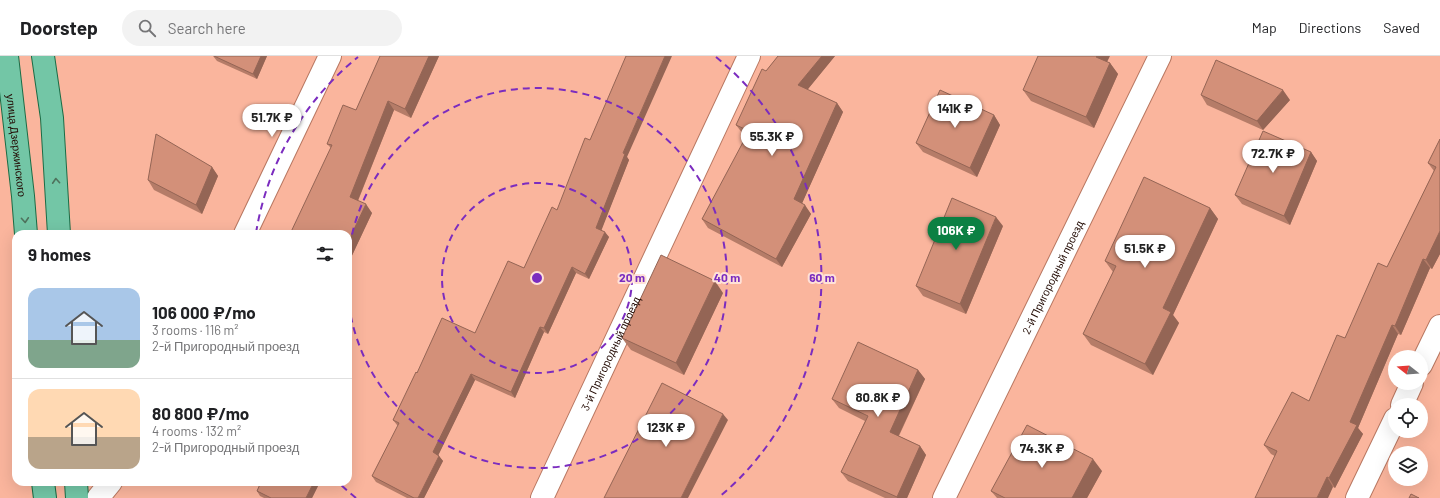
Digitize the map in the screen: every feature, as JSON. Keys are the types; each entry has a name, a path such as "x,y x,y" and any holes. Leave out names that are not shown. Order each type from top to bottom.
{"main road":[{"name":"улица Дзержинского","path":"7,56 26,230"},
{"path":"43,56 52,118 59,230"},
{"path":"43,486 44,498"},
{"path":"76,486 77,498"}],"street":[{"path":"247,230 330,56"},
{"name":"3-й Пригородный проезд","path":"542,498 749,56"},
{"name":"2-й Пригородный проезд","path":"944,498 1160,56"},
{"path":"1428,351 1440,326"},
{"path":"1357,498 1388,434"},
{"path":"98,498 108,486"}],"building":[{"path":"214,56 261,56 253,74"},
{"path":"380,56 429,56 405,109 388,101 350,197 366,204 352,234 352,230 292,230 332,145 327,144 343,105 356,110"},
{"path":"626,56 665,56 623,153 625,154 596,228 605,232 585,274 572,267 544,328 540,327 511,392 471,374 433,452 439,456 418,498 414,498 372,476 399,423 393,420 416,372 417,373 442,318 475,333 508,261 524,268 552,207 557,210 585,138 590,140"},
{"path":"778,56 822,56 798,85 837,103 794,199 805,205 776,259 702,219 749,131 736,125 762,69 766,71"},
{"path":"1038,56 1097,56 1096,57 1110,63 1086,117 1023,90"},
{"path":"1216,60 1283,90 1257,121 1201,95"},
{"path":"940,90 994,115 970,168 916,143"},
{"path":"1263,131 1311,152 1284,216 1235,195"},
{"path":"156,134 212,167 196,205 148,180"},
{"path":"1440,139 1440,231 1426,260 1423,259 1395,326 1392,325 1350,422 1357,425 1329,478 1327,477 1317,498 1255,498 1277,451 1264,445 1292,392 1309,401 1337,335 1345,338 1378,263 1387,267 1436,167 1428,163"},
{"path":"1144,177 1210,208 1163,308 1171,312 1145,364 1083,334 1116,266 1105,261"},
{"path":"952,198 996,217 960,304 916,286"},
{"path":"661,255 715,281 676,363 622,338"},
{"path":"858,342 918,370 890,432 920,446 897,497 841,472 868,416 832,399"},
{"path":"662,383 723,414 681,498 604,498"},
{"path":"1027,425 1093,459 1072,498 1005,498 991,491"},
{"path":"259,486 312,486 306,498 271,498 257,491"},
{"path":"1411,494 1419,498 1409,498"}]}
